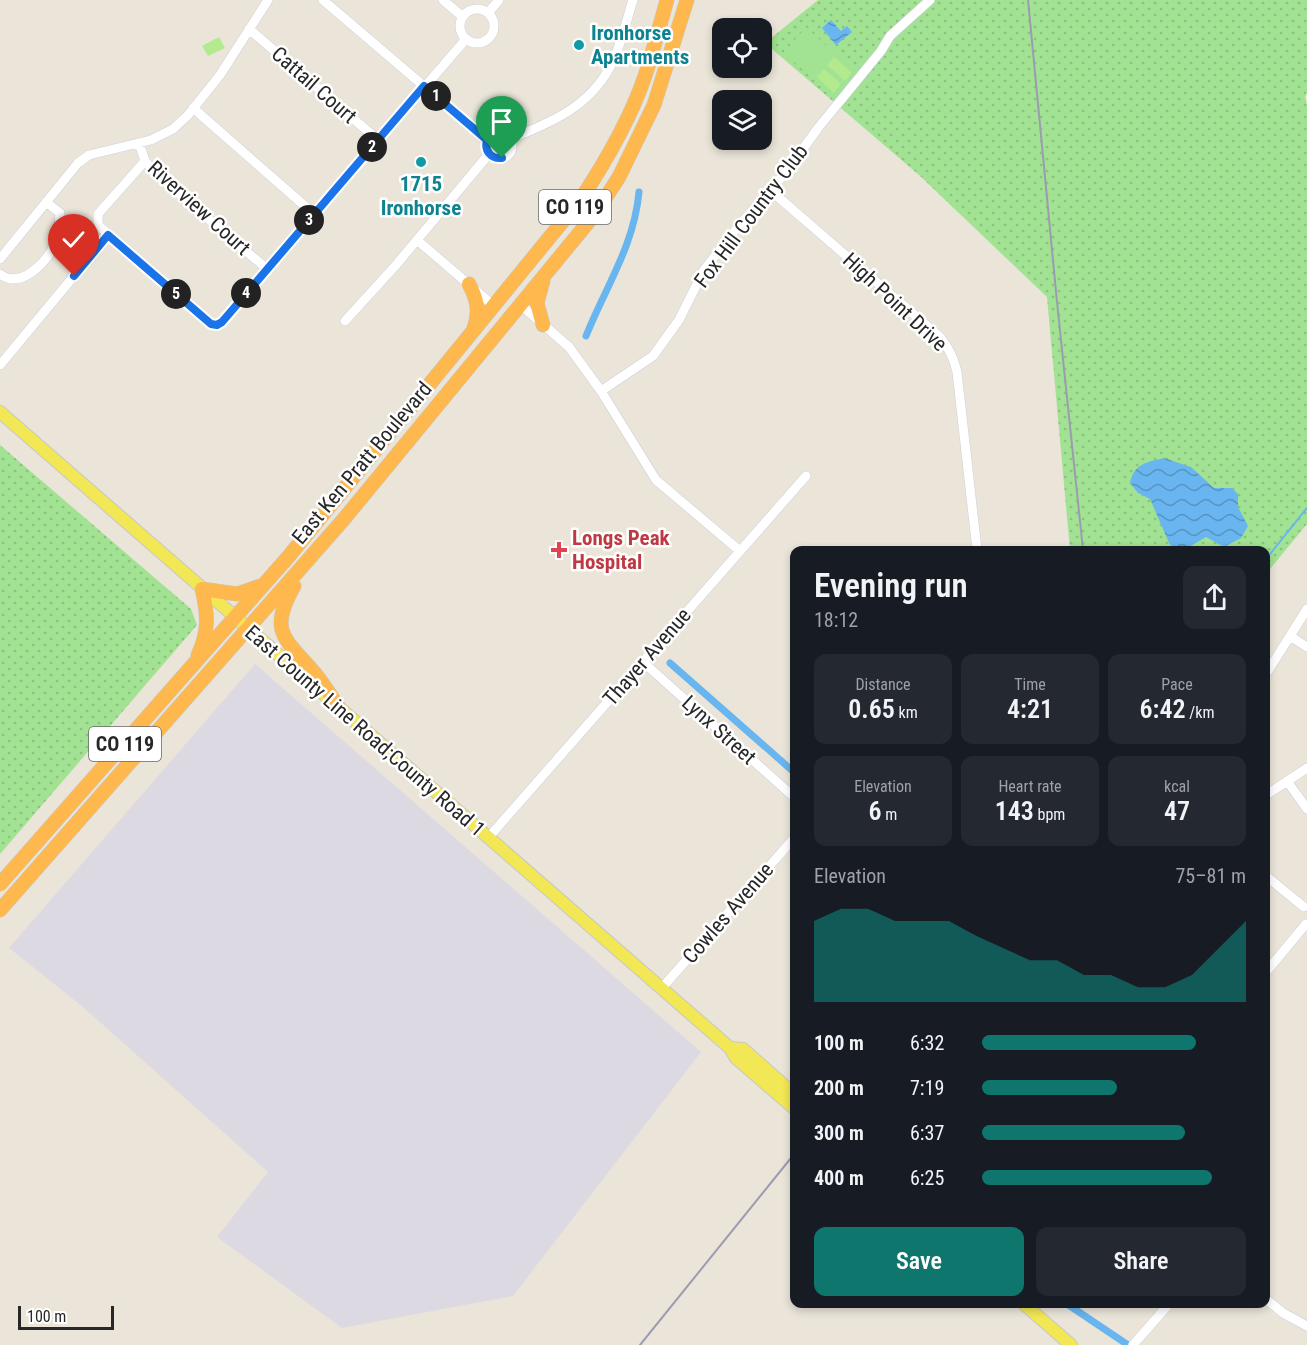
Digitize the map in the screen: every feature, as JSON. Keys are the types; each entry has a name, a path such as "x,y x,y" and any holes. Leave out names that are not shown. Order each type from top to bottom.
{"highway":[{"name":"East Ken Pratt Boulevard","path":"0,883 265,584 558,229 597,174 629,114 644,77 667,0"},
{"name":"East Ken Pratt Boulevard","path":"0,910 248,630 595,214 619,177 637,142 667,70 687,0"},
{"path":"521,305 518,296 548,252 558,229"},
{"path":"543,325 537,303 544,276"},
{"path":"469,284 476,296 478,310 472,333"},
{"path":"462,375 460,369 494,319 495,306"},
{"path":"310,557 280,614 281,626 285,639 314,672 339,708"},
{"path":"192,668 206,636 208,624 202,589 237,594 265,584"}],"main road":[{"name":"East County Line Road;County Road 1","path":"0,412 730,1048"},
{"path":"730,1048 743,1049 790,1091"},
{"path":"730,1048 736,1058 790,1105"},
{"path":"1029,1308 1071,1345"}],"street":[{"path":"0,259 78,163 89,155 165,135 173,129 220,75 267,0"},
{"path":"322,0 487,140"},
{"path":"443,0 462,16"},
{"path":"488,13 499,0"},
{"path":"510,139 547,125 574,110 600,84 611,65 633,0"},
{"name":"Fox Hill Country Club","path":"602,391 653,356 679,320 704,270 787,171 818,128 870,66 890,36 930,0"},
{"path":"473,9 488,13 494,26 490,37 480,43 466,39 460,27 462,16 473,9"},
{"name":"Cattail Court","path":"249,29 378,140"},
{"path":"145,161 98,214 98,225 211,324 217,325 222,322 466,39"},
{"path":"193,108 314,214"},
{"path":"497,133 506,135 510,139 512,149 508,155 498,159 489,154 486,146 491,135 497,133"},
{"name":"Riverview Court","path":"139,143 145,161 157,175 267,269"},
{"path":"345,321 489,154"},
{"name":"High Point Drive","path":"770,190 931,329 954,359 977,546"},
{"path":"0,274 7,279 18,279 30,273 47,256 56,241 60,213 46,202"},
{"path":"0,365 108,235"},
{"path":"417,240 495,306"},
{"path":"521,305 569,347 602,391 657,480 740,551"},
{"name":"Thayer Avenue","path":"488,838 806,476"},
{"path":"1270,668 1307,609"},
{"path":"1290,636 1307,647"},
{"name":"Lynx Street","path":"643,662 790,794"},
{"path":"1270,792 1307,768"},
{"path":"1287,781 1307,809"},
{"name":"Cowles Avenue","path":"661,988 790,843"},
{"path":"1270,879 1306,906 1302,914 1306,924 1270,967"},
{"path":"1270,1302 1283,1313 1307,1326"},
{"path":"1133,1345 1165,1308"}],"shaded area":[{"path":"255,664 701,1052 513,1296 342,1328 217,1237 268,1172 83,1007 9,948"}],"green space":[{"path":"818,0 1307,0 1307,92 1305,97 1307,105 1307,524 1270,569 1270,546 1070,546 1047,297 919,175 772,49 772,37"},
{"path":"806,27 858,74 837,99 783,53"},
{"path":"219,37 225,48 208,56 202,46"},
{"path":"834,57 852,73 845,81 827,65"},
{"path":"824,69 841,84 834,93 817,77"},
{"path":"0,445 191,609 197,625 0,854"}],"water":[{"path":"831,20 841,31 847,26 852,32 836,45 822,28"},
{"path":"1164,458 1191,467 1214,488 1232,488 1238,494 1238,507 1248,526 1241,538 1226,546 1206,537 1191,546 1170,545 1150,499 1138,493 1130,483 1138,467"}],"waterway":[{"path":"586,336 625,248 636,212 639,192"},
{"path":"1270,554 1307,508"},
{"path":"670,663 790,769"},
{"path":"1073,1308 1128,1345"}],"railway":[{"path":"1028,0 1083,546"},
{"path":"640,1345 790,1159"}],"place":[{"name":"Ironhorse Apartments","path":"579,45"},
{"name":"1715 Ironhorse","path":"421,162"},
{"name":"Longs Peak Hospital","path":"559,550"}],"route":[{"path":"74,276 108,235 211,324 217,325 222,322 424,86 487,140 486,149 489,154 498,159 502,158"}]}
